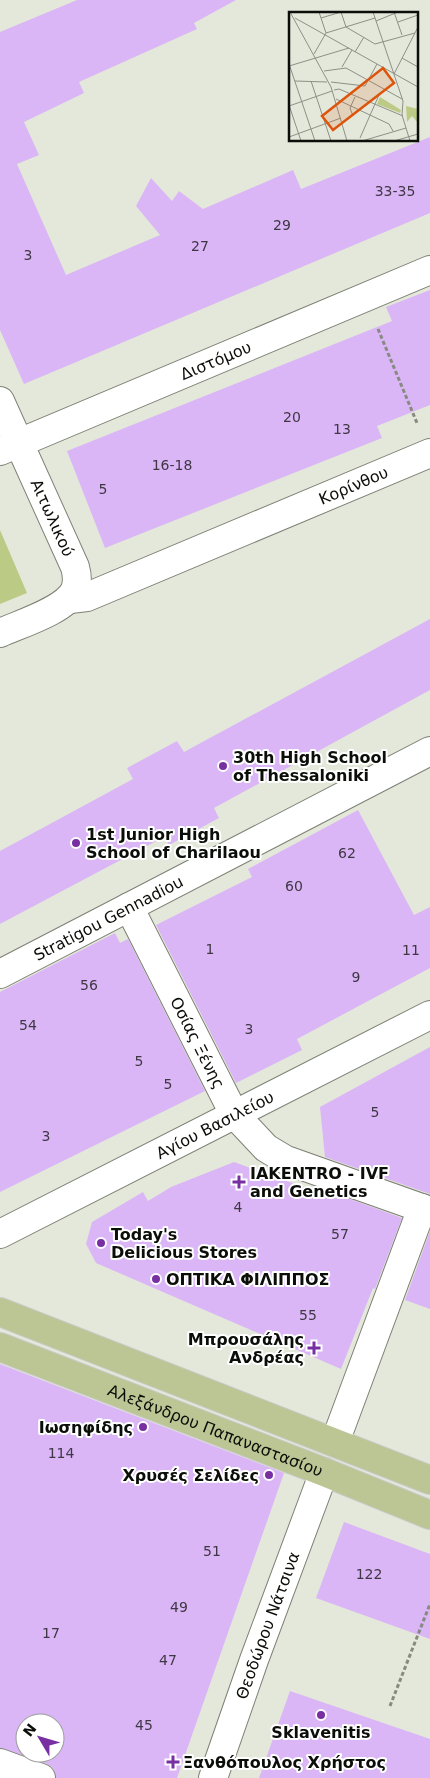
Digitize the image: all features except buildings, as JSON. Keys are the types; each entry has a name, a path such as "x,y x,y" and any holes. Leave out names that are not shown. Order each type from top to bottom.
{"main road":[{"name":"Αλεξάνδρου Παπαναστασίου","path":"0,1312 430,1480"},
{"name":"Αλεξάνδρου Παπαναστασίου","path":"0,1347 430,1515"}],"street":[{"name":"Διστόμου","path":"9,447 430,270"},
{"name":"Αιτωλικού","path":"0,401 9,447 75,567 77,577 76,589 70,599"},
{"name":"Κορίνθου","path":"70,599 87,597 430,453"},
{"path":"0,633 35,618 70,599"},
{"name":"Stratigou Gennadiou","path":"0,974 430,751"},
{"name":"Οσίας Ξένης","path":"129,907 234,1114 266,1148 279,1157 426,1209"},
{"name":"Αγίου Βασιλείου","path":"0,1234 430,1015"},
{"path":"335,1442 426,1209"},
{"name":"Θεοδώρου Νάτσινα","path":"213,1778 254,1660 324,1472"},
{"path":"0,1764 41,1778"}],"path":[{"path":"365,297 430,453"},
{"path":"390,1706 430,1604"}],"green space":[{"path":"0,530 27,593 0,604"}],"place":[{"name":"30th High School of Thessaloniki","path":"223,766"},
{"name":"1st Junior High School of Charilaou","path":"76,843"},
{"name":"IAKENTRO - IVF and Genetics","path":"239,1182"},
{"name":"Today's Delicious Stores","path":"101,1243"},
{"name":"ΟΠΤΙΚΑ ΦΙΛΙΠΠΟΣ","path":"156,1279"},
{"name":"Μπρουσάλης Ανδρέας","path":"314,1348"},
{"name":"Ιωσηφίδης","path":"143,1427"},
{"name":"Χρυσές Σελίδες","path":"269,1475"},
{"name":"Sklavenitis","path":"321,1715"},
{"name":"Ξανθόπουλος Χρήστος","path":"173,1762"}]}
